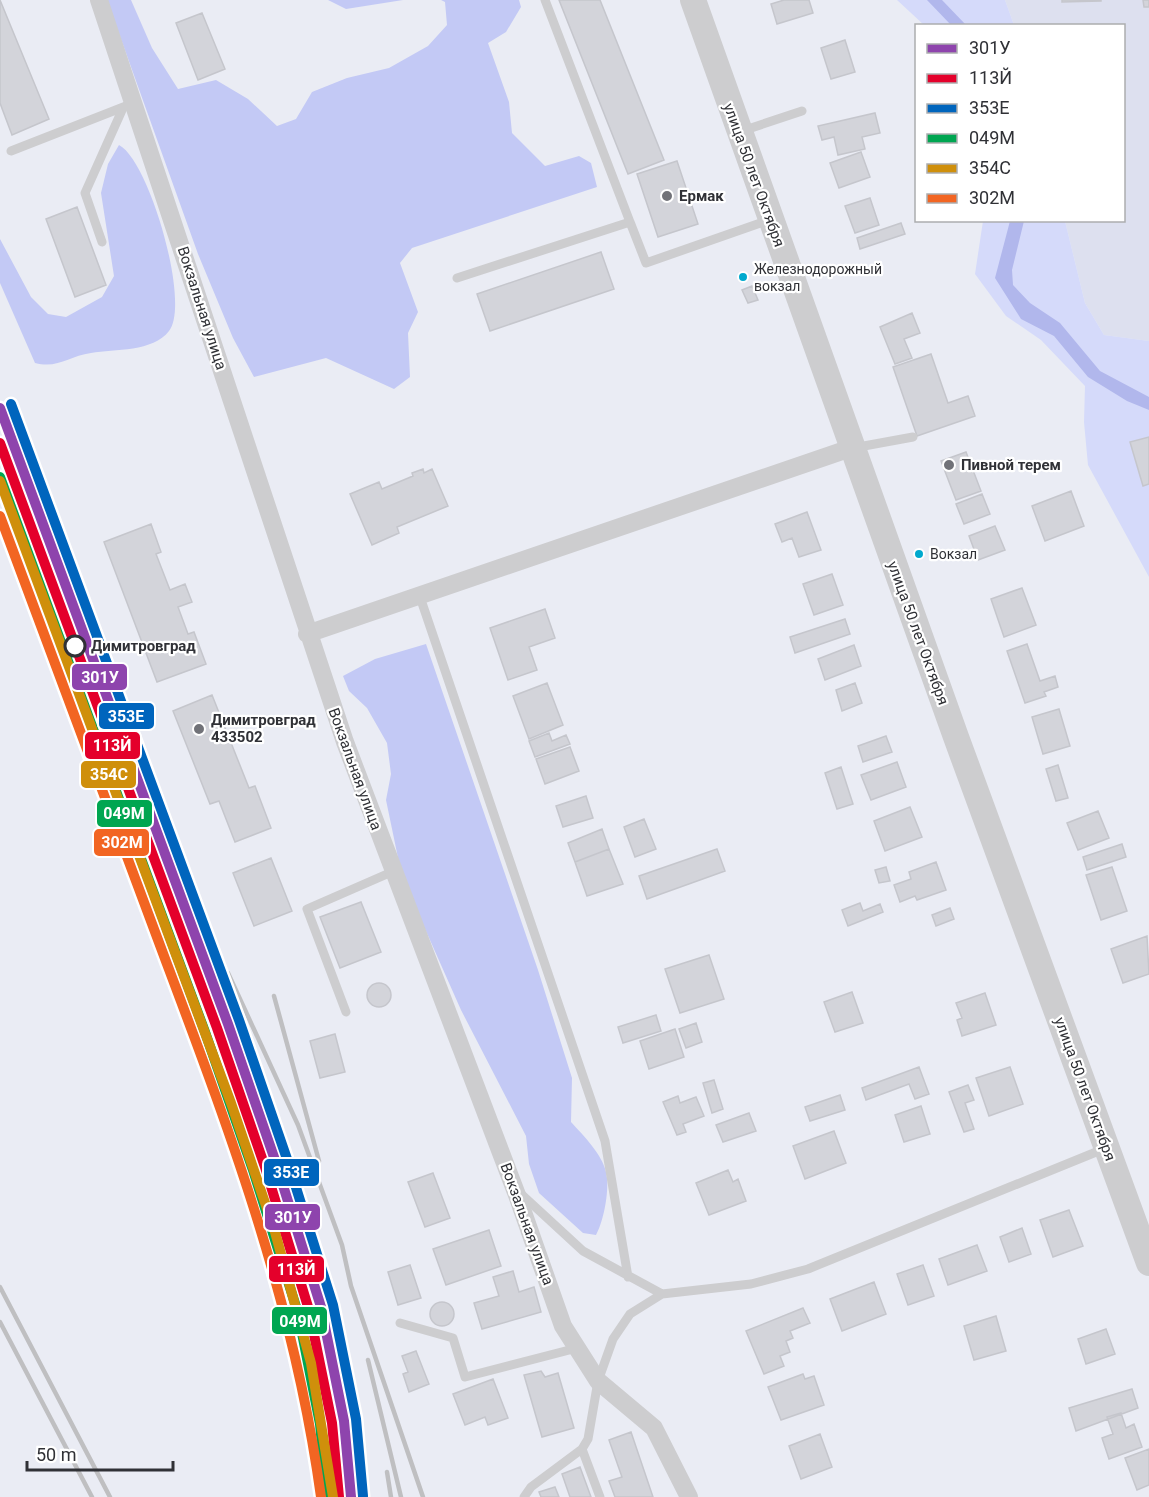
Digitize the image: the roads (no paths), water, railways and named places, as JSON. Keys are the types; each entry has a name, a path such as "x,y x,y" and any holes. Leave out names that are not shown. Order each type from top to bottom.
{"main road":[{"name":"улица 50 лет Октября","path":"693,0 851,448 1149,1263"}],"street":[{"name":"Вокзальная улица","path":"99,0 128,105 307,634 514,1187 563,1326 598,1381 654,1428 689,1497"},
{"path":"307,634 851,448"}],"lane":[{"path":"545,0 646,263 770,219"},
{"path":"11,151 128,105"},
{"path":"102,242 85,193 128,105"},
{"path":"739,132 802,111"},
{"path":"457,278 630,222"},
{"path":"851,448 913,437"},
{"path":"420,597 605,1141 628,1277"},
{"path":"346,1012 307,909 394,871"},
{"path":"524,1497 531,1487 582,1449 588,1439 598,1381 613,1339 630,1314 662,1294 750,1284 808,1269 1107,1147"},
{"path":"514,1187 583,1251 662,1294"},
{"path":"400,1323 453,1338 465,1377 577,1348"},
{"path":"582,1449 600,1497"}],"railway":[{"path":"228,973 298,1125 342,1245 351,1286 423,1497"},
{"path":"274,996 319,1161"},
{"path":"0,1287 110,1497"},
{"path":"0,1322 92,1497"},
{"path":"368,1360 401,1497"},
{"path":"387,1472 391,1497"}],"place":[{"name":"Ермак","path":"667,196"},
{"name":"Железнодорожный вокзал","path":"743,277"},
{"name":"Пивной терем","path":"949,465"},
{"name":"Вокзал","path":"919,554"},
{"name":"Димитровград","path":"75,646"},
{"name":"Димитровград 433502","path":"199,729"}]}
